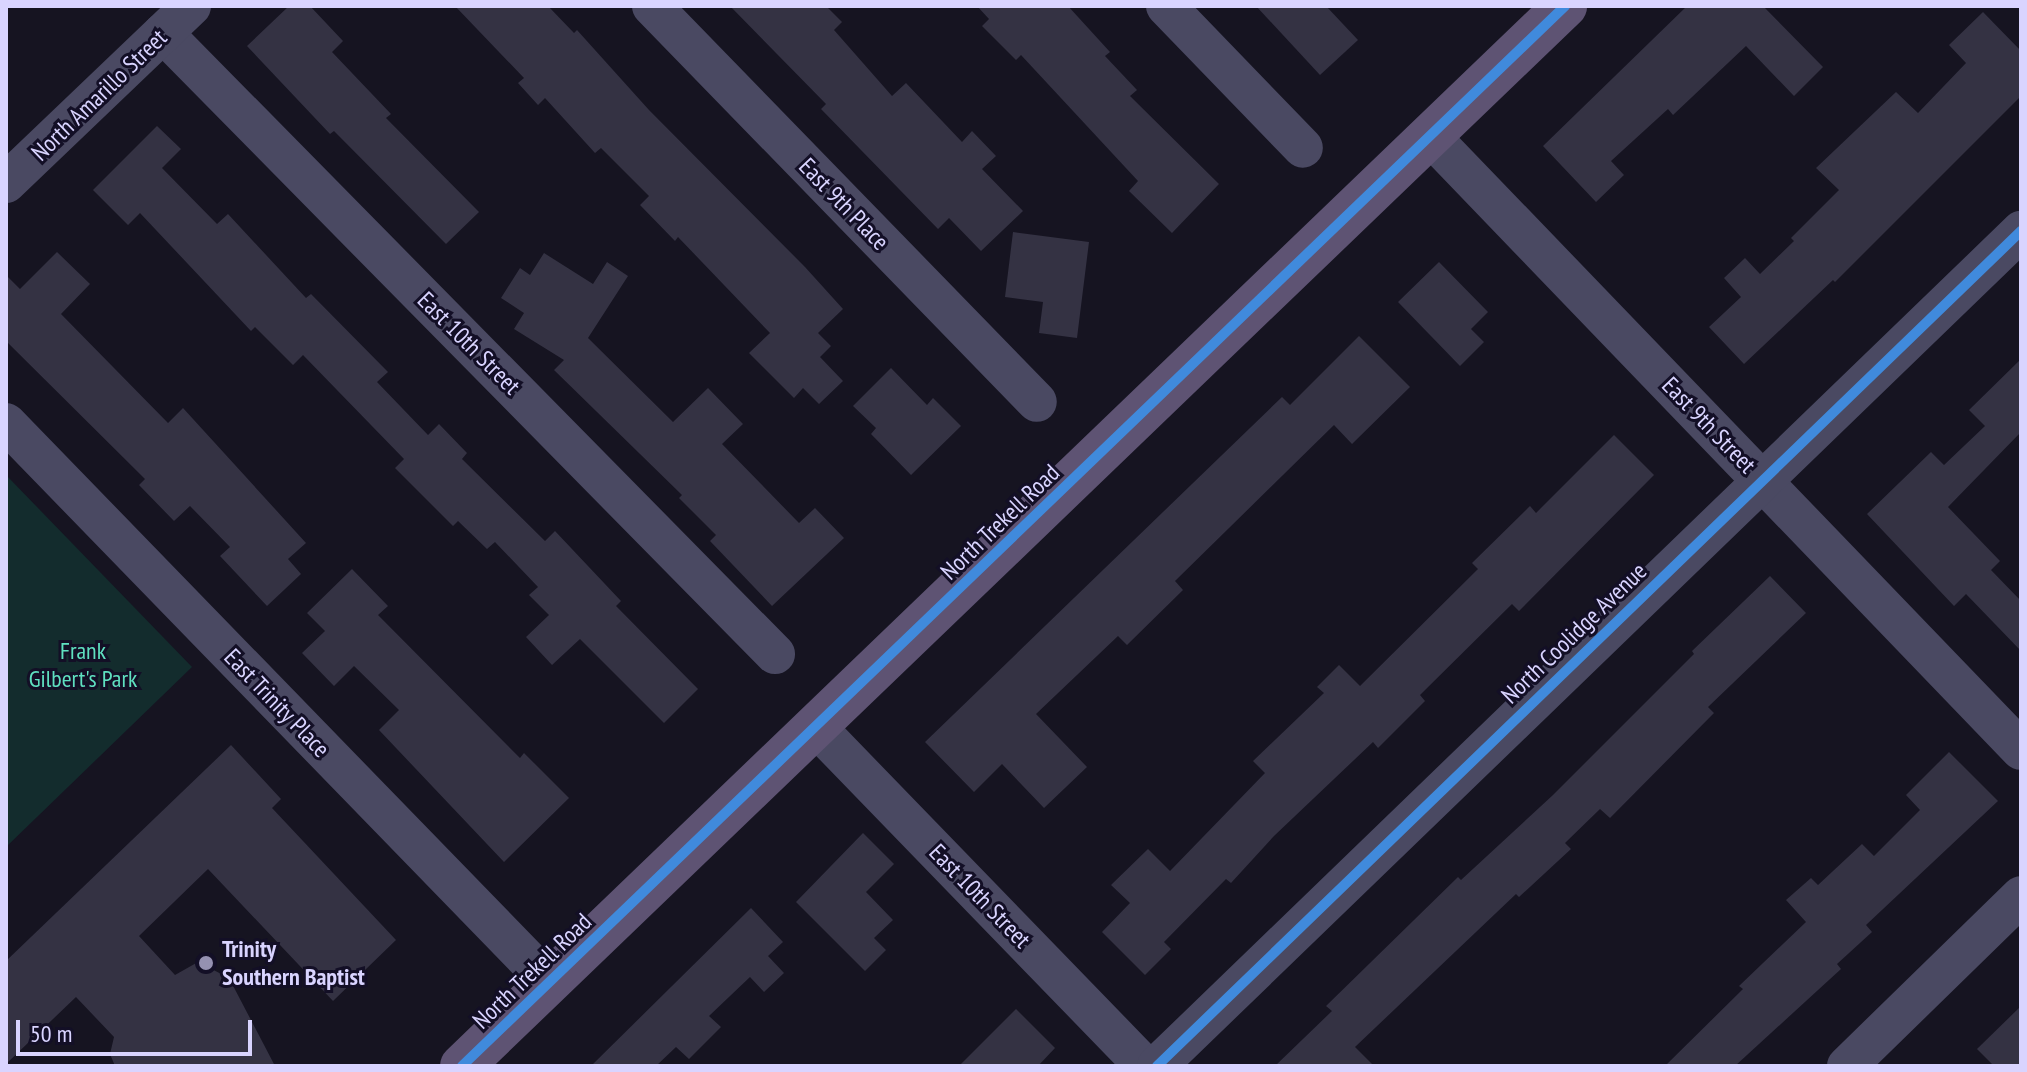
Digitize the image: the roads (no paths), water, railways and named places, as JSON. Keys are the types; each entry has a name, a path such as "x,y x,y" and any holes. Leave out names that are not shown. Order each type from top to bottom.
{"main road":[{"name":"North Trekell Road","path":"462,1066 1565,6"}],"street":[{"name":"North Amarillo Street","path":"6,183 191,6"},
{"name":"East 9th Place","path":"652,6 1037,402"},
{"path":"1166,6 1303,148"},
{"name":"East 10th Street","path":"163,33 775,654"},
{"name":"East 9th Street","path":"1430,136 2021,750"},
{"name":"North Coolidge Avenue","path":"1157,1066 2021,231"},
{"name":"East Trinity Place","path":"6,423 549,982"},
{"name":"East 10th Street","path":"815,726 1145,1066"},
{"path":"1847,1066 2021,896"}],"place":[{"name":"Trinity Southern Baptist","path":"206,963"}],"park label":[{"name":"Frank Gilbert's Park","path":"83,665"}]}
